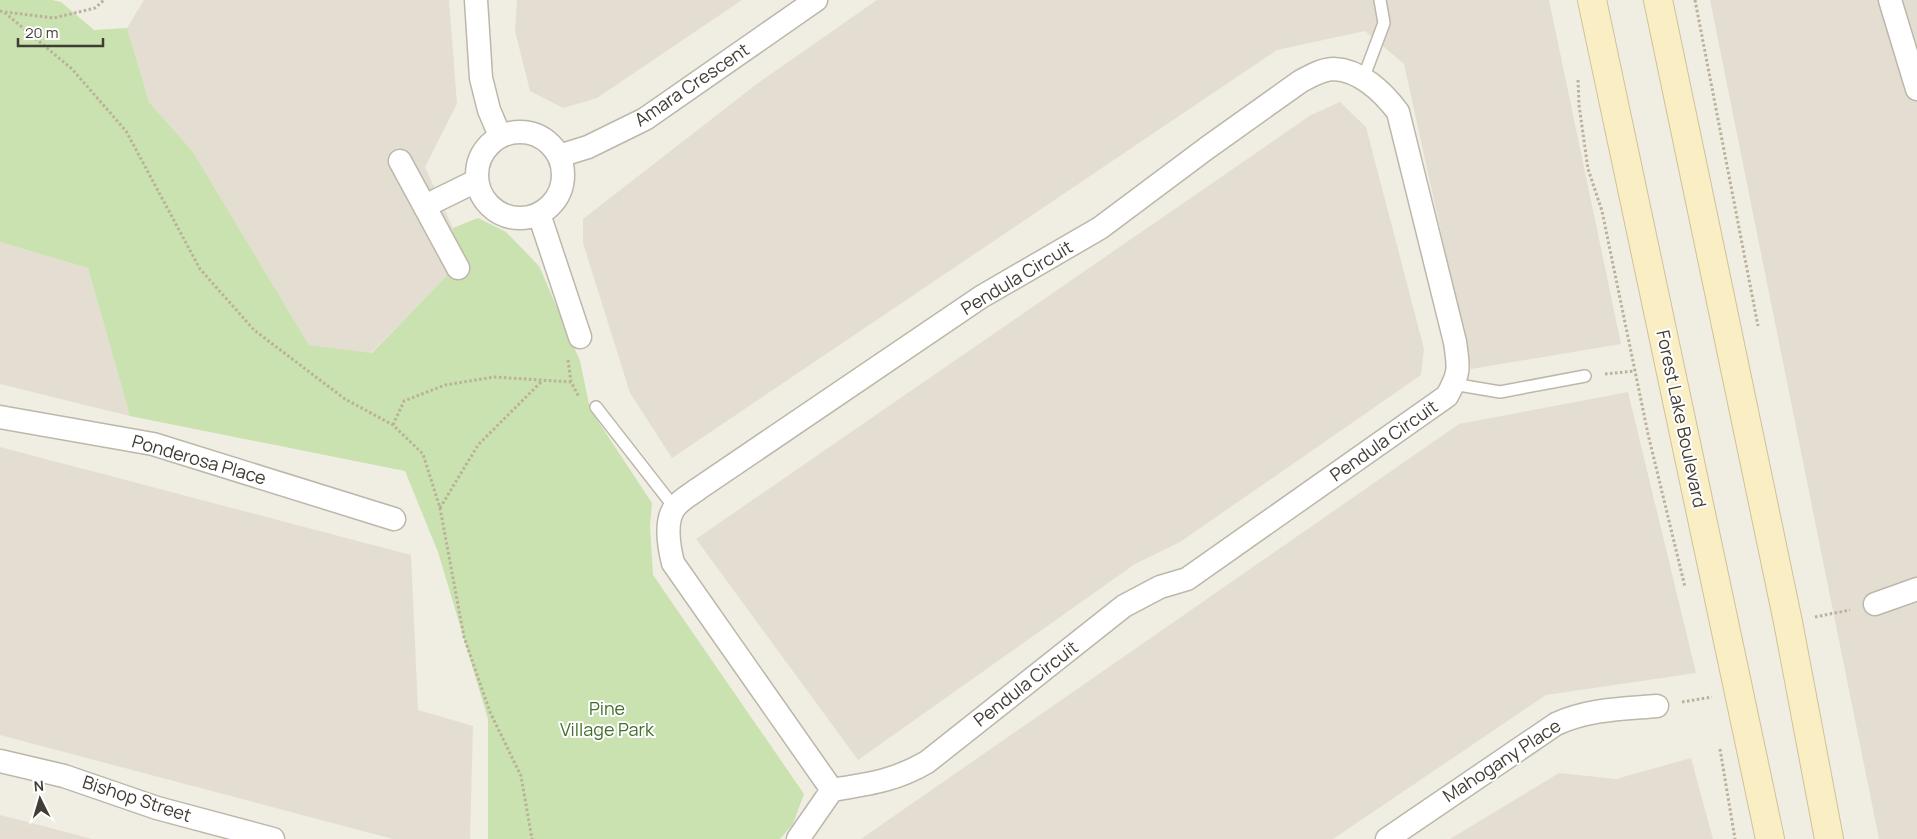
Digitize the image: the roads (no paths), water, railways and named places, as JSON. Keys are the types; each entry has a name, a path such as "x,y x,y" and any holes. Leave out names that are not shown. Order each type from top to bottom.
{"main road":[{"name":"Forest Lake Boulevard","path":"1592,0 1770,839"},
{"path":"1658,0 1788,622 1829,839"}],"street":[{"path":"476,0 481,78 489,110 500,136"},
{"name":"Amara Crescent","path":"560,156 588,147 645,119 816,0"},
{"path":"1890,0 1917,89"},
{"name":"Pendula Circuit","path":"674,507 981,297 1100,228 1301,81 1315,74 1333,69 1346,71 1364,79 1381,91 1398,112 1455,342 1458,376 1447,396 1187,579 1160,588 1124,606 927,762 910,772 886,781 832,790"},
{"path":"513,132 527,132 540,136 552,145 560,156 564,178 561,190 548,208 539,214 526,218 512,218 499,213 488,205 480,194 476,181 478,160 483,150 500,136 513,132"},
{"path":"400,161 458,268"},
{"path":"425,206 476,181"},
{"path":"539,214 580,337"},
{"name":"Ponderosa Place","path":"0,417 154,444 394,519"},
{"path":"674,507 670,521 670,548 673,563 832,790 798,839"},
{"path":"1875,604 1917,589"},
{"name":"Mahogany Place","path":"1387,839 1556,724 1591,711 1656,706"},
{"name":"Bishop Street","path":"0,761 64,776 157,808 273,839"}],"lane":[{"path":"1364,79 1384,24 1380,0"},
{"name":"Pendula Circuit","path":"1453,384 1500,392 1584,376"},
{"path":"596,407 674,507"}],"park label":[{"name":"Pine Village Park","path":"607,720"}]}
